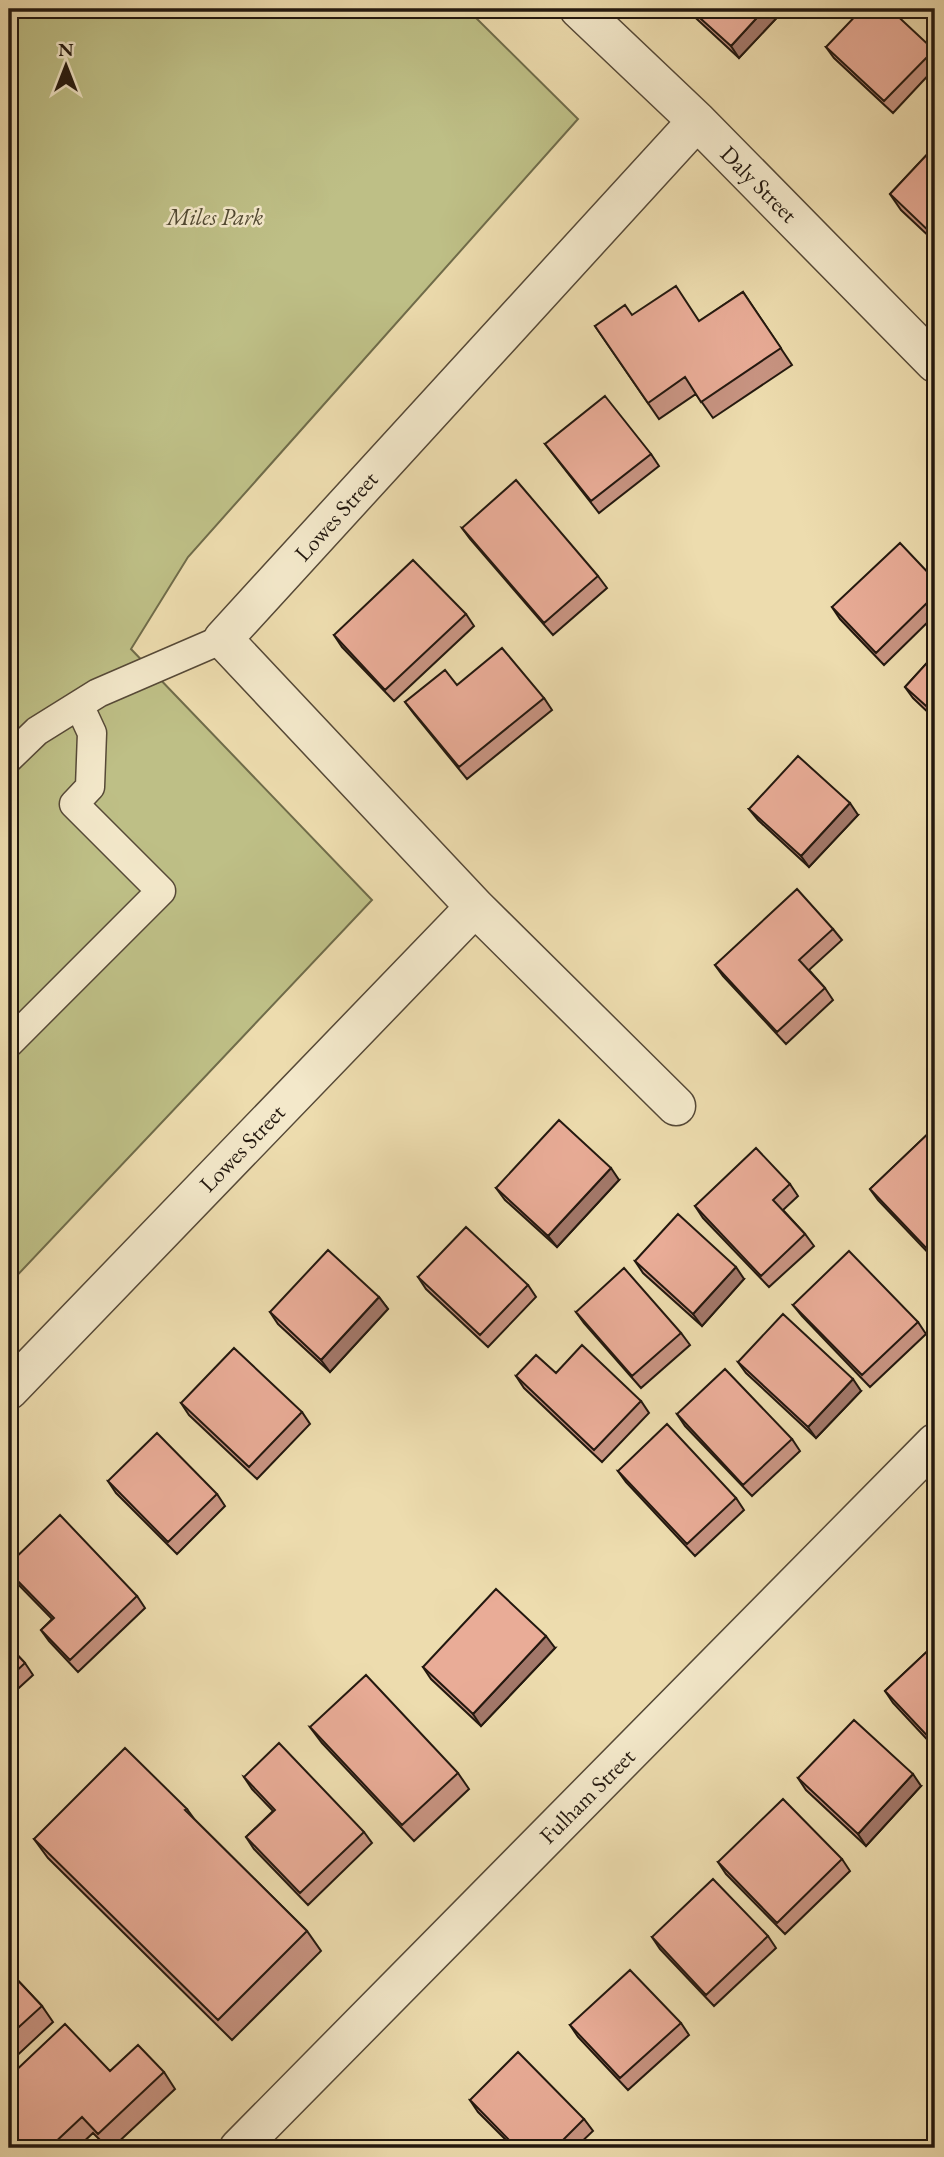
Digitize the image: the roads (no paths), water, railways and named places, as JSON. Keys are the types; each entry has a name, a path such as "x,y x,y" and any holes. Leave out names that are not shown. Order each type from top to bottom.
{"street":[{"name":"Daly Street","path":"579,9 697,121 935,363"},
{"name":"Lowes Street","path":"223,639 697,121"},
{"path":"223,639 475,907 676,1106"},
{"name":"Lowes Street","path":"9,1390 475,907"},
{"name":"Fulham Street","path":"239,2148 935,1443"}],"lane":[{"path":"9,758 37,731 98,693 223,639"},
{"path":"9,1043 161,891 74,804 90,787 92,733 79,705"}],"park label":[{"name":"Miles Park","path":"215,217"}]}
